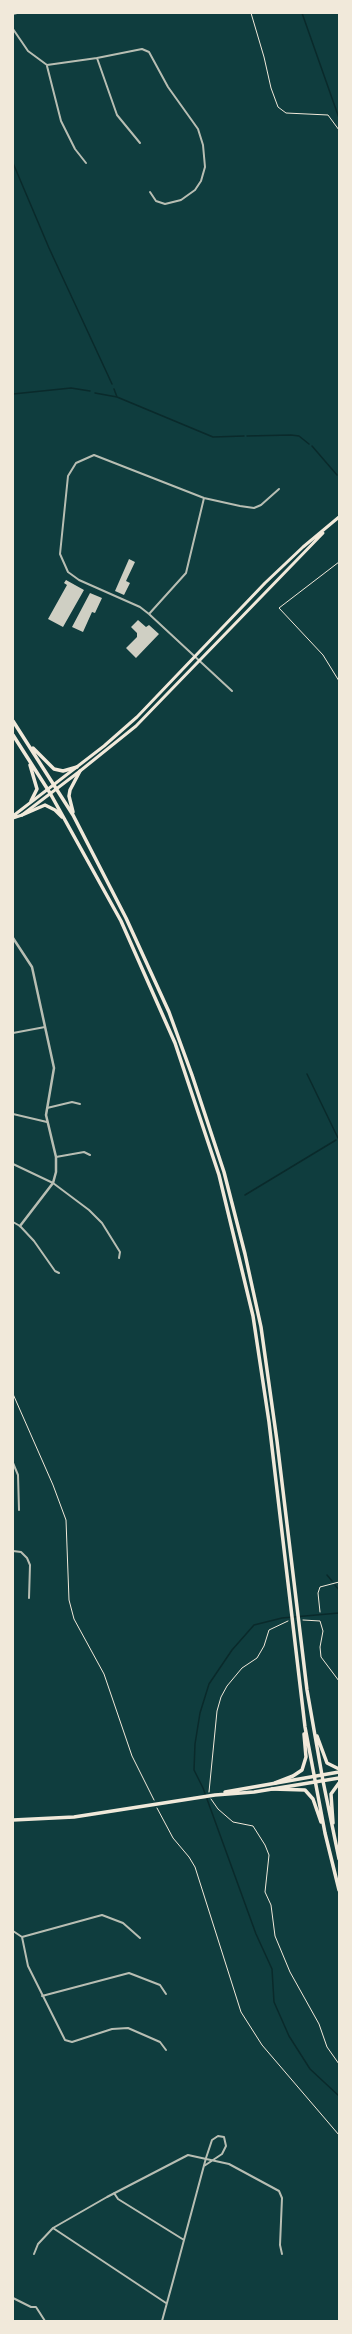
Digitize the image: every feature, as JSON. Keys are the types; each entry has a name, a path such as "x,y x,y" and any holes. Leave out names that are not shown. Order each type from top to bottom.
{"main road":[{"path":"13,817 31,800 77,767 137,717 197,656 265,583 303,547 339,517"},
{"path":"22,815 136,726 308,551 328,527"},
{"path":"13,721 74,815 112,888 168,1012 192,1075 226,1179 247,1262 264,1347 298,1624 322,1781 339,1859"},
{"path":"13,735 67,822 121,921 163,1015 187,1076 219,1175 246,1282 263,1377 304,1717 325,1833 339,1890"},
{"path":"27,741 54,769 63,771 77,767"},
{"path":"28,758 37,789 31,800"},
{"path":"74,815 69,796 70,790 80,771"},
{"path":"13,817 45,806 55,810 67,822"},
{"path":"275,1783 299,1774 304,1766 304,1717"},
{"path":"312,1717 325,1758 331,1766 339,1771"},
{"path":"13,1820 74,1817 199,1797 339,1771"},
{"path":"216,1794 244,1793 339,1778"},
{"path":"336,1844 331,1799 333,1790 339,1783"},
{"path":"272,1789 300,1789 308,1792 313,1799 325,1833"}],"street":[{"path":"13,14 17,13"},
{"path":"13,29 28,51 47,65 61,121 75,149 86,164"},
{"path":"47,65 146,50 168,87 198,129 203,145 205,167 201,181 195,190 181,200 165,204 156,201 150,192"},
{"path":"97,58 117,115 140,143"},
{"path":"232,691 197,656 140,607 79,580 65,566 60,554 68,476 71,468 83,459 94,455 100,456 204,498 254,508 266,502 279,488"},
{"path":"149,614 186,573 204,498"},
{"path":"13,938 32,967 54,1068 47,1108 47,1122 56,1157 56,1172 53,1183 20,1226"},
{"path":"13,1033 46,1027"},
{"path":"47,1108 72,1102 80,1104"},
{"path":"13,1114 47,1122"},
{"path":"56,1157 84,1152 90,1154"},
{"path":"13,1164 53,1183 97,1218 120,1252 119,1258"},
{"path":"13,1222 20,1226 58,1273"},
{"path":"13,1463 18,1475 19,1510"},
{"path":"13,1551 24,1555 30,1566 29,1598"},
{"path":"22,1937 102,1915 123,1923 140,1938"},
{"path":"13,1931 22,1937 28,1966 62,2037 68,2042 112,2029 128,2028 160,2042 166,2050"},
{"path":"42,1996 129,1973 162,1986 166,1994"},
{"path":"162,2321 206,2158 212,2140 215,2136 220,2136 225,2140 226,2146 222,2154 204,2166"},
{"path":"34,2254 38,2244 53,2228 181,2157 192,2155 239,2168 281,2194 280,2245 282,2254"},
{"path":"114,2193 118,2199 184,2240"},
{"path":"53,2228 166,2303"},
{"path":"13,2298 32,2307 36,2307 45,2321"}],"path":[{"path":"252,13 267,74 278,107 286,113 328,115 339,130"},
{"path":"339,562 279,608 323,656 339,681"},
{"path":"13,1394 53,1485 66,1520 69,1600 74,1619 104,1674 132,1756 154,1802"},
{"path":"320,1612 318,1593 320,1587 339,1582"},
{"path":"320,1621 323,1631 320,1647 321,1657 339,1681"},
{"path":"285,1622 269,1630 264,1646 257,1658 242,1668 227,1686 221,1697 208,1790 211,1800 225,1816 233,1822 254,1826 265,1845 268,1855 265,1892 271,1905 275,1936 290,1972 319,2024 327,2048 339,2064"},
{"path":"157,1807 173,1838 189,1857 195,1867 241,2012 262,2045 339,2135"}],"building":[{"path":"129,559 135,562 126,581 130,583 124,595 115,591"},
{"path":"66,580 84,590 63,627 48,619 67,585 64,583"},
{"path":"90,593 102,598 95,613 92,612 83,632 72,627"},
{"path":"138,620 146,627 149,625 159,634 136,658 126,648 137,637 137,633 131,627"}],"waterway":[{"path":"302,13 339,118"},
{"path":"13,163 49,248 112,384"},
{"path":"13,394 71,388 90,391"},
{"path":"114,389 117,397 213,437 244,436"},
{"path":"95,393 117,397"},
{"path":"247,436 299,436 309,444"},
{"path":"312,446 337,475"},
{"path":"307,1074 338,1138"},
{"path":"245,1195 336,1140"},
{"path":"327,1575 332,1581"},
{"path":"335,1585 339,1590"},
{"path":"339,1613 282,1618 254,1625 232,1650 209,1684 200,1713 195,1744 194,1770 203,1788 256,1934 272,1969 274,2002 289,2036 310,2069 339,2096"}]}
